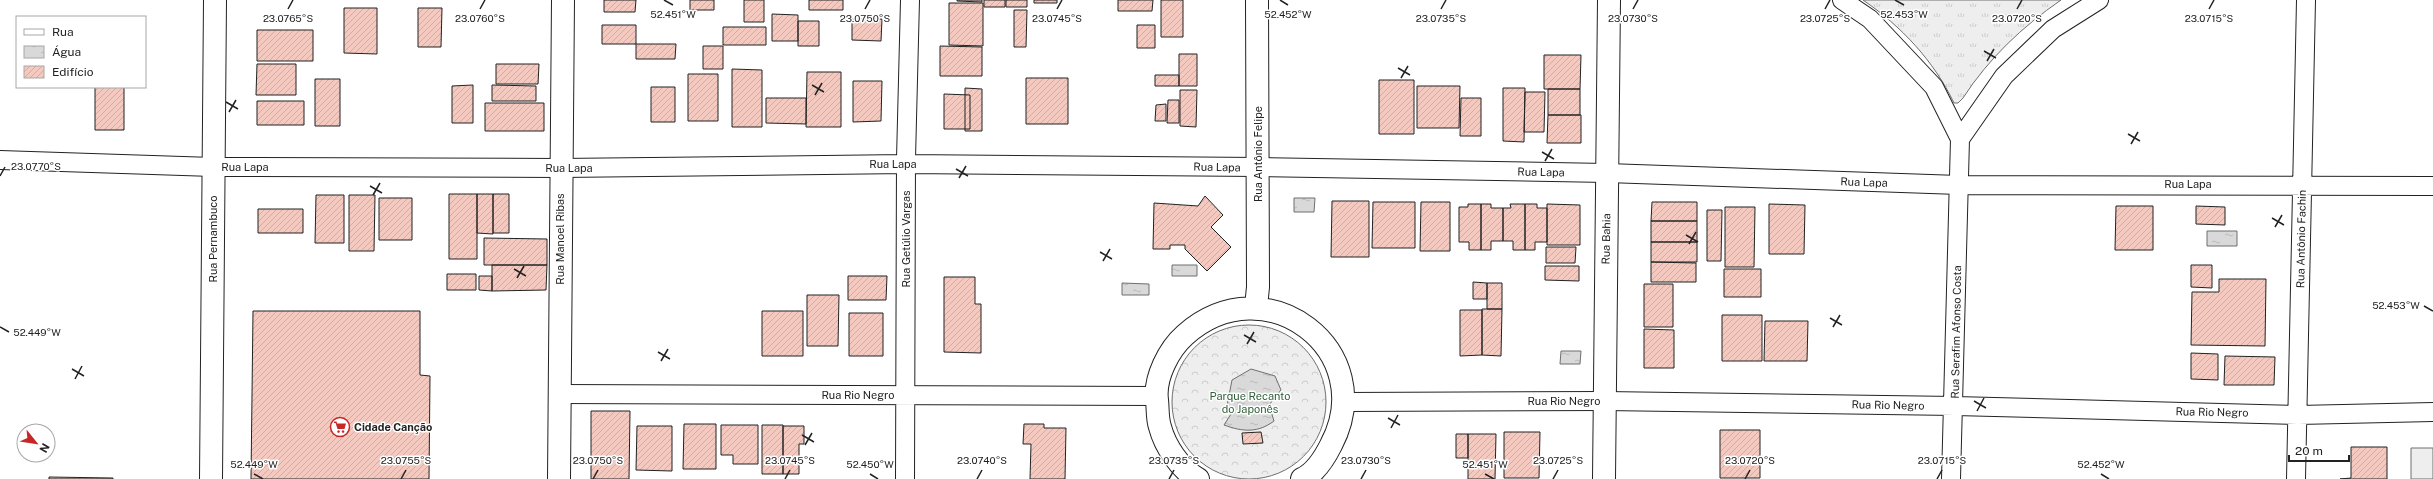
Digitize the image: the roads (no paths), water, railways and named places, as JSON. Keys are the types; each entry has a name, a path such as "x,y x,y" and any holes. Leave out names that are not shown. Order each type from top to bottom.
{"street":[{"name":"Rua Pernambuco","path":"211,479 215,0"},
{"name":"Rua Manoel Ribas","path":"559,479 560,168 563,0"},
{"name":"Rua Getúlio Vargas","path":"905,479 906,164 910,0"},
{"name":"Rua Antônio Felipe","path":"1256,308 1258,287 1258,0"},
{"name":"Rua Bahia","path":"1604,479 1609,0"},
{"path":"1842,0 1870,19 1934,87 1960,139 2004,76 2053,29 2099,0"},
{"name":"Rua Antônio Fachin","path":"2296,479 2306,0"},
{"name":"Rua Serafim Afonso Costa","path":"1951,479 1955,406 1960,139"},
{"name":"Rua Lapa","path":"0,160 213,167 560,168 906,164 1258,167 1607,173 1959,185 2301,184 2433,186"},
{"path":"1198,479 1172,454 1160,427 1156,396 1163,368 1177,342 1200,323 1226,310 1256,308 1284,314 1302,324 1328,348 1340,374 1344,402 1339,431 1325,457 1302,479"},
{"name":"Rua Rio Negro","path":"559,394 1156,396"},
{"name":"Rua Rio Negro","path":"1344,402 1605,401 1955,406 2298,415 2433,412"}],"water":[{"path":"1294,198 1315,198 1314,212 1294,212"},
{"path":"2207,231 2237,231 2237,246 2207,246"},
{"path":"1172,265 1197,265 1197,276 1172,276"},
{"path":"1122,283 1149,284 1149,295 1122,295"},
{"path":"1561,351 1581,351 1580,364 1560,364"},
{"path":"1251,369 1275,376 1281,390 1269,405 1274,421 1262,428 1250,430 1238,429 1224,425 1231,414 1227,406 1232,380"}],"place":[{"name":"Cidade Canção","path":"340,427"}],"park label":[{"name":"Parque Recanto do Japonês","path":"1250,402"}]}
